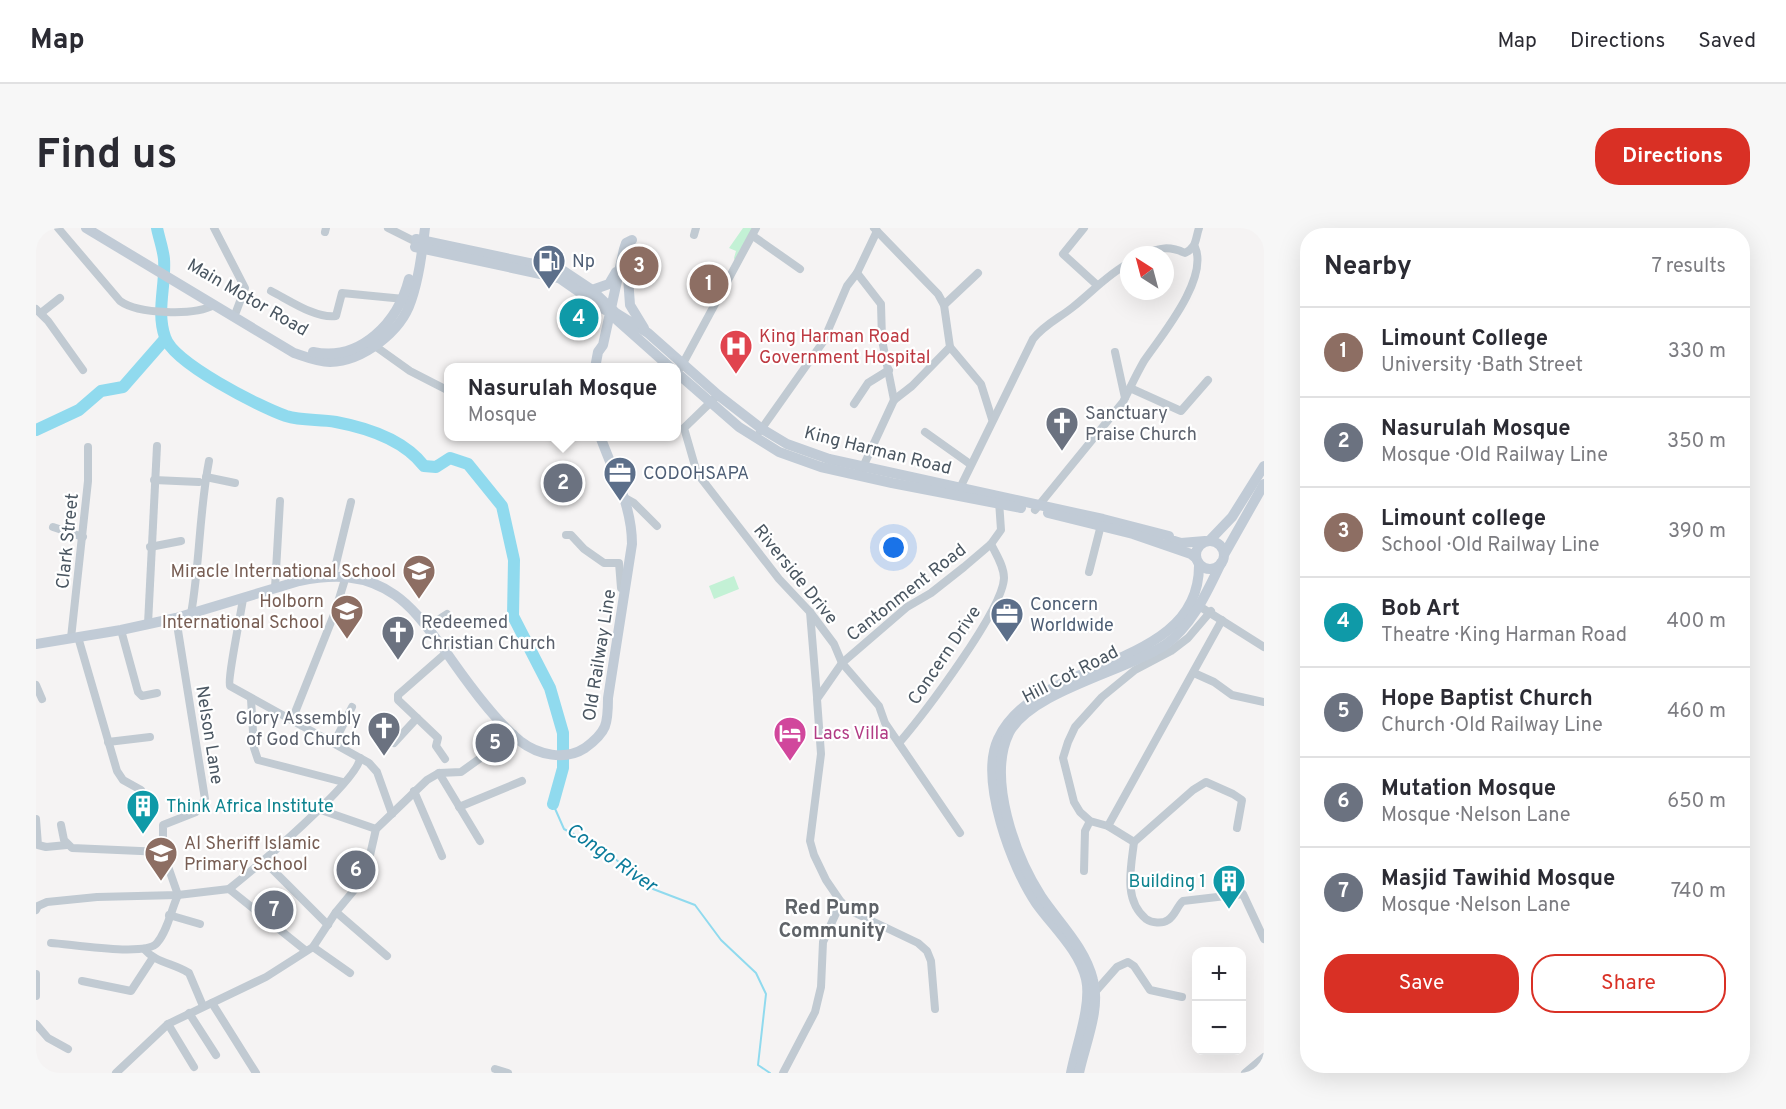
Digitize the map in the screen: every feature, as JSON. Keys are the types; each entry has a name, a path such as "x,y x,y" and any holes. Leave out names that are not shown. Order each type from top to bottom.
{"main road":[{"name":"Main Motor Road","path":"86,228 118,241"},
{"name":"Main Motor Road","path":"100,228 198,291 297,346 315,353 330,354 356,347 378,333 394,317 404,299 418,241 427,228"},
{"path":"417,269 440,249 427,228"},
{"path":"596,363 598,352 607,336 634,228"},
{"name":"Main Motor Road","path":"198,291 214,305 294,353 314,360 330,362 345,359 375,346 402,319 411,302 417,269 418,241"},
{"name":"King Harman Road","path":"418,241 440,249 533,268 559,278 590,294 643,336 672,363"},
{"path":"607,336 602,315 590,294 612,281 625,258"},
{"path":"625,258 630,305 643,336"},
{"path":"607,336 619,330 643,336"},
{"name":"King Harman Road","path":"643,336 666,363"},
{"name":"King Harman Road","path":"681,372 759,433 779,452 800,460 1037,507 1169,536 1168,539 1181,543 1207,541"},
{"name":"Old Railway Line","path":"36,644 176,618 299,581 346,576 365,580 394,594 406,603 514,734 531,747 555,756 569,754 584,748 603,733 608,720 608,698 632,544 632,526 625,498 602,441"},
{"path":"1207,541 1217,543 1223,558 1212,568 1198,561 1197,551 1207,541 1232,517 1264,466"},
{"name":"Hill Cot Road","path":"1079,1073 1095,992 1090,966 1042,898 1020,855 999,778 1000,759 1011,730 1036,705 1165,645 1177,634 1199,606 1264,484"},
{"name":"King Harman Road","path":"1102,522 1191,554 1198,561"},
{"name":"Hill Cot Road","path":"1071,1073 1086,1006 1086,980 1073,951 1031,895 1011,853 994,794 993,757 997,741 1012,716 1034,698 1135,650 1172,628 1191,602 1200,575 1198,561"}],"street":[{"path":"58,228 120,301 129,308 195,312 214,305"},
{"path":"214,228 245,288 236,312"},
{"path":"388,228 418,241"},
{"path":"1084,228 1063,254 1097,285"},
{"path":"1037,507 1103,429 1125,399 1144,362 1166,334 1192,287 1198,254 1195,247 1199,228"},
{"path":"759,433 823,342 847,286 857,273 876,230 923,276 944,305 950,347 981,384 992,419"},
{"path":"681,366 754,232 800,269"},
{"path":"1174,248 1185,253 1195,247"},
{"path":"958,492 1033,339 1044,325 1070,309 1097,285 1120,269"},
{"path":"857,273 881,304 882,340 894,400"},
{"path":"944,305 978,273"},
{"path":"271,291 319,314 333,317 336,316 342,294 404,299"},
{"path":"60,298 38,311 83,370"},
{"path":"375,346 410,371 444,388"},
{"path":"861,471 894,400 912,386 950,347"},
{"path":"1115,352 1125,399"},
{"path":"854,404 868,382 889,370"},
{"path":"1130,388 1181,411 1208,380"},
{"name":"Riverside Drive","path":"714,399 684,428 697,473 778,579 810,612 834,644 842,663 879,706 885,723 960,833"},
{"path":"925,432 970,464"},
{"path":"148,624 150,548 157,446"},
{"name":"Clark Street","path":"74,638 88,447"},
{"path":"191,614 198,576 209,461"},
{"path":"206,477 235,483"},
{"path":"154,480 199,482"},
{"path":"625,498 634,503 657,526"},
{"name":"Cantonment Road","path":"817,699 842,663 907,607 931,592 991,544 1001,530 999,500"},
{"path":"275,588 280,501"},
{"path":"333,576 351,502"},
{"path":"1089,572 1102,522"},
{"path":"53,527 83,537"},
{"path":"566,535 571,535 584,549 604,563 619,563 624,604"},
{"path":"150,548 181,541"},
{"name":"Concern Drive","path":"899,743 916,724 996,605 1004,577 991,544"},
{"path":"292,720 335,612 346,576"},
{"path":"243,599 238,642 228,682 251,699 360,758 377,772 392,814"},
{"path":"1199,606 1211,611 1264,646"},
{"path":"1134,842 1108,826 1089,821 1074,802 1063,758 1075,727 1089,709 1135,670 1171,651 1188,638 1211,611"},
{"path":"810,612 821,737 820,773 810,841 823,875 841,902 853,912 923,947 931,961 935,1009"},
{"path":"427,627 447,614"},
{"name":"Nelson Lane","path":"176,618 205,799 196,812 163,825 161,833 164,852 178,896"},
{"path":"1108,826 1222,620"},
{"path":"121,630 138,692 142,696 157,693"},
{"path":"74,638 119,775 141,790"},
{"path":"445,759 436,746 438,738 399,700 398,695 446,652"},
{"path":"1194,673 1214,682 1232,695 1264,702"},
{"path":"36,685 42,699"},
{"path":"251,699 254,748 258,760 343,782"},
{"path":"334,743 352,707"},
{"path":"394,743 417,718"},
{"path":"116,1073 168,1024 266,976 309,948 365,877 376,830 414,791 439,773 461,772 514,734"},
{"path":"108,742 150,736"},
{"path":"37,908 47,902 97,897 178,896 229,889 264,861 318,809 357,769 360,758"},
{"path":"439,773 480,841"},
{"path":"459,807 522,781"},
{"path":"1237,828 1242,800 1206,782 1193,790 1134,842 1130,893 1138,910 1152,922 1170,918 1183,901 1243,894 1264,939"},
{"path":"414,791 442,856"},
{"path":"318,809 376,830"},
{"path":"36,819 38,845 164,852"},
{"path":"1084,871 1085,831 1089,821"},
{"path":"61,825 67,845"},
{"path":"264,861 328,925"},
{"path":"229,889 309,948 350,973"},
{"path":"51,943 144,950 157,943 178,896"},
{"path":"783,1073 815,1012 821,987 823,942 841,902"},
{"path":"336,912 387,956"},
{"path":"169,915 200,924"},
{"path":"144,950 152,959 169,963 189,973 203,1006"},
{"path":"82,981 131,991 152,959"},
{"path":"1095,992 1117,967 1128,962 1134,966 1150,990 1182,997"},
{"path":"36,974 36,996"},
{"path":"212,1003 256,1073"},
{"path":"189,1013 216,1055"},
{"path":"36,1024 48,1038 68,1049"},
{"path":"168,1024 194,1067"},
{"path":"1245,1073 1264,1057"},
{"path":"495,1069 508,1073"}],"green space":[{"path":"743,228 758,228 736,263 734,258 736,251 729,248"},
{"path":"734,576 739,589 714,599 709,586"}],"waterway":[{"path":"157,228 164,259 162,327 171,347 184,359 238,394 286,416 336,422 373,432 396,442 424,466 436,467 450,458 468,464 502,506 514,560 513,616 550,688 563,733 563,768 553,804"},
{"path":"36,430 79,410 101,391 123,387 165,339"},
{"name":"Congo River","path":"553,804 564,829 605,851 653,889 695,905 721,940 756,973 766,994 758,1065 770,1073"}],"place":[{"name":"Limount college","path":"639,266"},
{"name":"Limount College","path":"709,284"},
{"name":"Np","path":"549,290"},
{"name":"Bob Art","path":"579,318"},
{"name":"King Harman Road Government Hospital","path":"736,375"},
{"name":"Sanctuary Praise Church","path":"1062,452"},
{"name":"Nasurulah Mosque","path":"563,483"},
{"name":"CODOHSAPA","path":"620,502"},
{"name":"Miracle International School","path":"419,600"},
{"name":"Holborn International School","path":"347,640"},
{"name":"Concern Worldwide","path":"1007,643"},
{"name":"Redeemed Christian Church","path":"398,661"},
{"name":"Hope Baptist Church","path":"495,743"},
{"name":"Glory Assembly of God Church","path":"384,757"},
{"name":"Lacs Villa","path":"790,762"},
{"name":"Think Africa Institute","path":"143,835"},
{"name":"Mutation Mosque","path":"356,870"},
{"name":"Al Sheriff Islamic Primary School","path":"161,882"},
{"name":"Masjid Tawihid Mosque","path":"274,910"},
{"name":"Building 1","path":"1229,910"}],"district":[{"name":"Red Pump Community","path":"832,918"}]}
